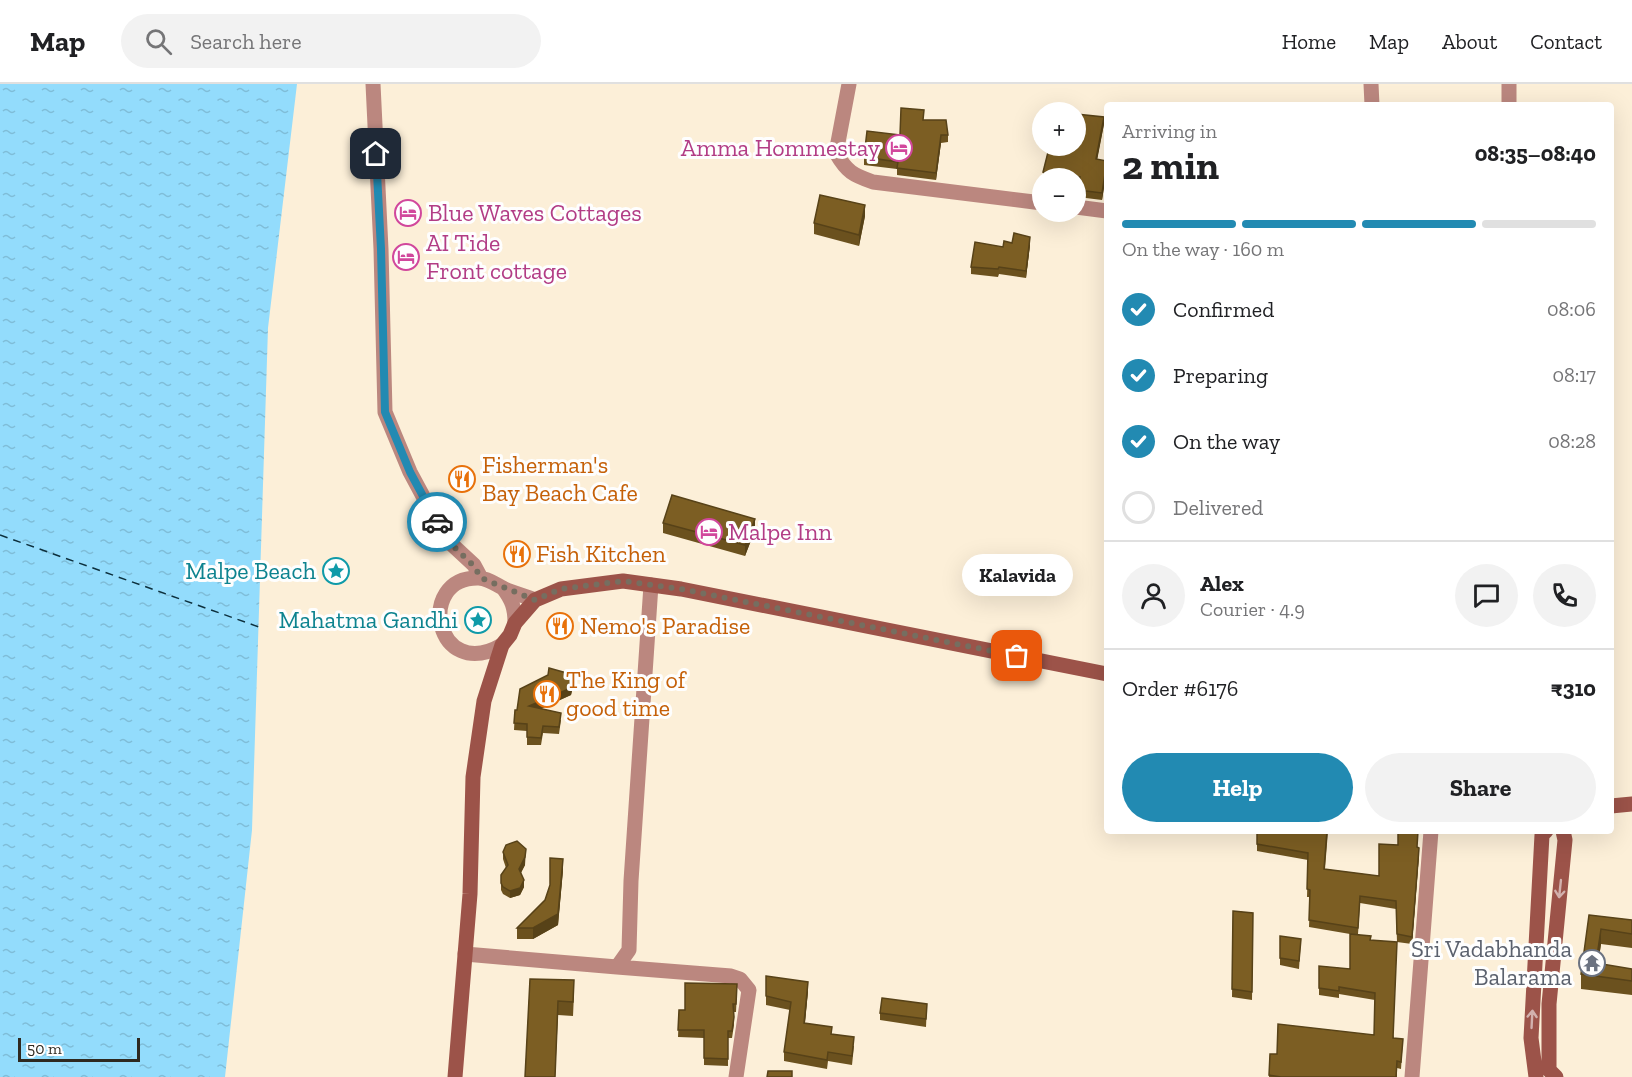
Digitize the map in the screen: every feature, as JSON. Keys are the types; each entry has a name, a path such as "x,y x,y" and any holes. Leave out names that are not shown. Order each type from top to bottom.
{"street":[{"path":"373,84 381,249 385,412 410,472 446,539 474,566 481,578"},
{"path":"849,84 836,153 852,174 873,182 1032,202"},
{"path":"1371,84 1372,102"},
{"path":"1509,84 1509,102"},
{"path":"1086,208 1104,211"},
{"path":"535,600 503,588 493,581 481,578 469,579 448,591 440,608 440,626 445,637 453,646 465,652 478,654 491,652 502,645 510,635 515,623 535,600 561,589 623,581 693,591 1104,673"},
{"path":"617,967 629,950 631,881 651,585"},
{"path":"503,588 511,598 515,610 515,623"},
{"path":"454,1077 470,894 473,777 484,701 502,645"},
{"path":"1614,807 1632,804"},
{"path":"1614,808 1632,813"},
{"path":"1412,1077 1431,834"},
{"path":"1536,1077 1531,1038 1543,834"},
{"path":"1556,1077 1549,1070 1549,1004 1565,840 1564,834"},
{"path":"465,954 731,976 740,979 749,990 736,1077"}],"water":[{"path":"0,84 297,84 268,328 252,830 225,1077 0,1077"}],"building":[{"path":"901,108 924,110 923,120 946,120 948,135 941,135 936,173 897,168 898,162 864,157 867,131 900,135"},
{"path":"1086,115 1104,117 1096,159 1104,160 1102,193 1086,191 1086,168 1044,168 1047,156 1086,156"},
{"path":"820,195 865,205 859,235 814,223"},
{"path":"1014,233 1030,237 1026,271 999,267 998,269 971,267 975,242 1003,247 1004,241 1012,243"},
{"name":"Malpe Inn","path":"672,495 755,519 745,545 663,523"},
{"path":"549,668 574,675 571,688 529,706 561,713 559,727 543,726 541,738 527,737 527,724 514,723 520,689 548,675"},
{"path":"1257,834 1327,834 1324,869 1379,876 1379,844 1398,845 1398,834 1418,834 1417,847 1419,848 1412,937 1397,934 1396,901 1360,896 1358,928 1309,920 1308,853 1257,844"},
{"path":"517,841 526,849 519,869 524,880 520,888 510,891 501,883 501,875 508,865 503,852 506,845"},
{"path":"550,858 563,859 558,914 533,928 517,928 545,900 550,885"},
{"path":"1233,911 1253,913 1252,992 1232,989"},
{"path":"1589,915 1632,920 1632,934 1601,929 1596,963 1632,969 1632,981 1581,974"},
{"path":"1350,934 1371,936 1370,940 1397,942 1393,1038 1403,1039 1401,1062 1397,1061 1396,1077 1281,1077 1269,1075 1270,1054 1277,1054 1278,1024 1374,1035 1375,993 1339,987 1339,991 1319,988 1319,966 1350,969"},
{"path":"1280,936 1301,939 1299,961 1280,958"},
{"path":"766,976 808,982 804,1023 832,1027 831,1034 854,1037 852,1056 828,1052 827,1060 784,1052 791,1002 766,996"},
{"path":"530,979 574,980 573,1002 558,1001 555,1077 525,1077"},
{"path":"685,983 737,984 736,1004 733,1004 732,1031 728,1031 728,1059 704,1058 704,1030 678,1030 679,1010 685,1010"},
{"path":"882,998 927,1004 926,1019 880,1013"},
{"path":"768,1071 792,1071 792,1077 767,1077"}],"ferry route":[{"path":"0,535 259,627"}],"way so far":[{"path":"437,522 446,539 474,566 481,578 535,600 561,589 623,581 681,589 1017,656"}],"place":[{"name":"Amma Hommestay","path":"899,148"},
{"name":"Blue Waves Cottages","path":"408,213"},
{"name":"AI Tide Front cottage","path":"406,257"},
{"name":"Fisherman's Bay Beach Cafe","path":"462,479"},
{"name":"Malpe Inn","path":"709,532"},
{"name":"Fish Kitchen","path":"517,554"},
{"name":"Malpe Beach","path":"336,571"},
{"name":"Mahatma Gandhi","path":"478,620"},
{"name":"Nemo's Paradise","path":"560,626"},
{"name":"Kalavida","path":"1017,656"},
{"name":"The King of good time","path":"547,694"},
{"name":"Sri Vadabhanda Balarama","path":"1592,963"}],"route":[{"path":"376,154 385,412 410,472 437,522"}]}
